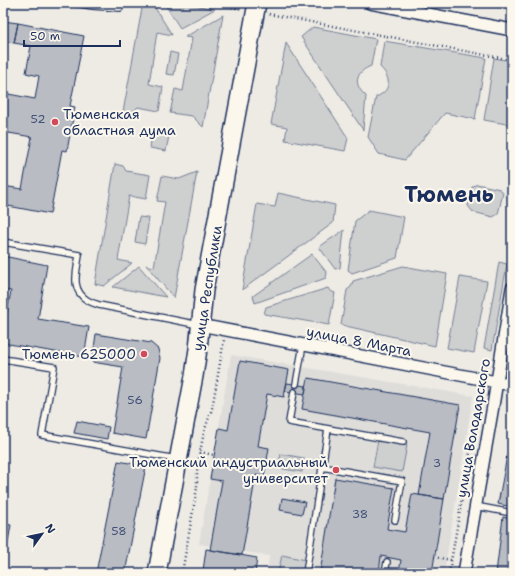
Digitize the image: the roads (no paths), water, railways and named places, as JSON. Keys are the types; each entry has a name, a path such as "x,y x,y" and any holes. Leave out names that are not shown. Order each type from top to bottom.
{"main road":[{"name":"улица Республики","path":"157,573 194,376 204,290 257,7"}],"street":[{"path":"373,3 512,30"},
{"name":"улица Володарского","path":"464,573 512,288"},
{"name":"улица 8 Марта","path":"200,325 512,385"}],"lane":[{"path":"75,3 120,8 121,3"},
{"path":"3,242 79,255 75,282 78,292 93,303 200,325"},
{"path":"296,384 303,345"},
{"path":"3,358 54,367 42,435 178,459"},
{"path":"294,392 289,422 403,442"},
{"path":"306,573 328,429"},
{"path":"322,467 402,481 395,520"},
{"path":"475,506 512,513"},
{"path":"385,573 387,562"}],"place":[{"name":"Тюменская областная дума","path":"55,122"},
{"name":"Тюмень 625000","path":"144,354"},
{"name":"Тюменский индустриальный университет","path":"336,470"}],"district":[{"name":"Тюмень","path":"449,194"}]}
